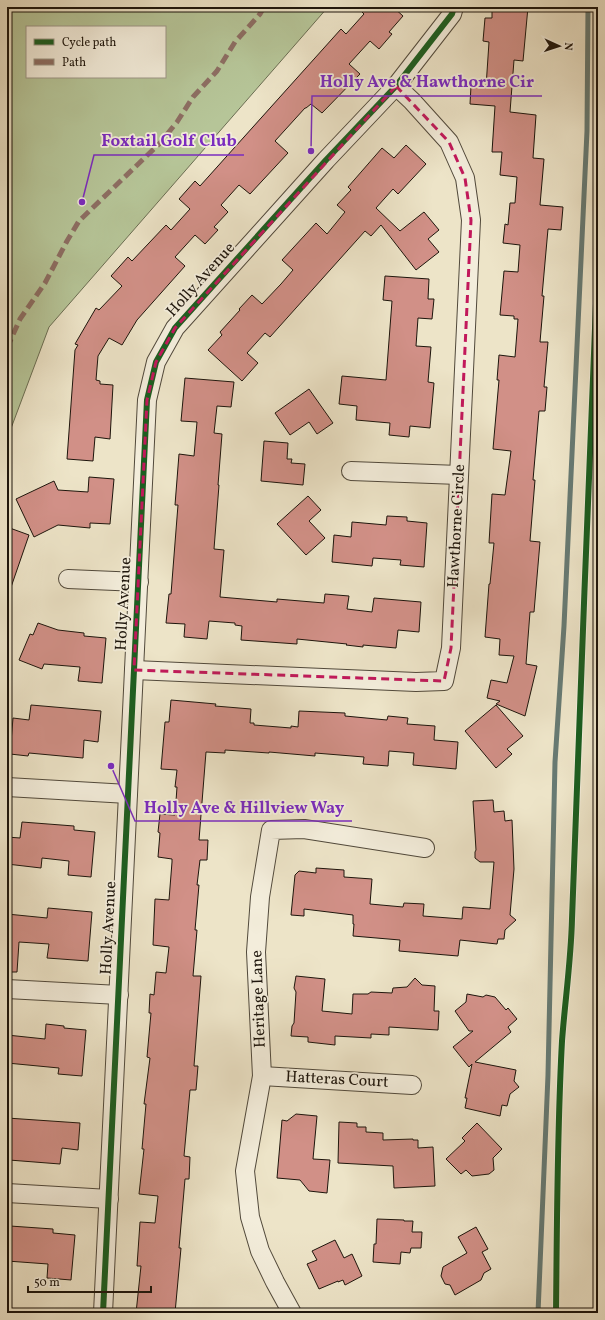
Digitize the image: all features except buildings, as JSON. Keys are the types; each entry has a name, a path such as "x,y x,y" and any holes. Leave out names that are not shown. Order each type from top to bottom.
{"street":[{"name":"Holly Avenue","path":"103,1313 147,400 156,362 175,328 326,160 396,86 452,14 454,7"},
{"name":"Hawthorne Circle","path":"134,670 416,682 444,681 451,648 471,220 465,178 449,142 412,101 396,86"},
{"path":"352,471 459,475"},
{"path":"68,579 139,582"},
{"path":"7,787 128,794"},
{"name":"Heritage Lane","path":"292,1313 260,1251 250,1217 246,1171 262,1076 256,952 260,897 271,830 304,829 425,848"},
{"path":"7,989 118,995"},
{"name":"Hatteras Court","path":"262,1076 412,1085"},
{"path":"7,1193 109,1198"}],"highlighted area":[{"path":"396,86 449,142 465,178 471,220 451,648 444,681 134,670 147,400 156,362 175,328"}],"green space":[{"path":"7,7 328,7 49,327 7,439"}],"waterway":[{"path":"538,1313 548,1075 555,762 564,626 587,131 588,7"}],"marked path":[{"path":"7,348 20,319 45,283 79,221 160,143 177,122 193,97 217,71 235,42 260,14 264,7"}],"cycle path":[{"path":"103,1313 147,400 156,362 175,328 326,160 396,86 452,14 454,7"},
{"path":"556,1313 560,1075 571,934 598,254"}],"place":[{"name":"Holly Ave & Hawthorne Cir","path":"311,151"},
{"name":"Foxtail Golf Club","path":"82,202"},
{"name":"Holly Ave & Hillview Way","path":"111,766"}]}
